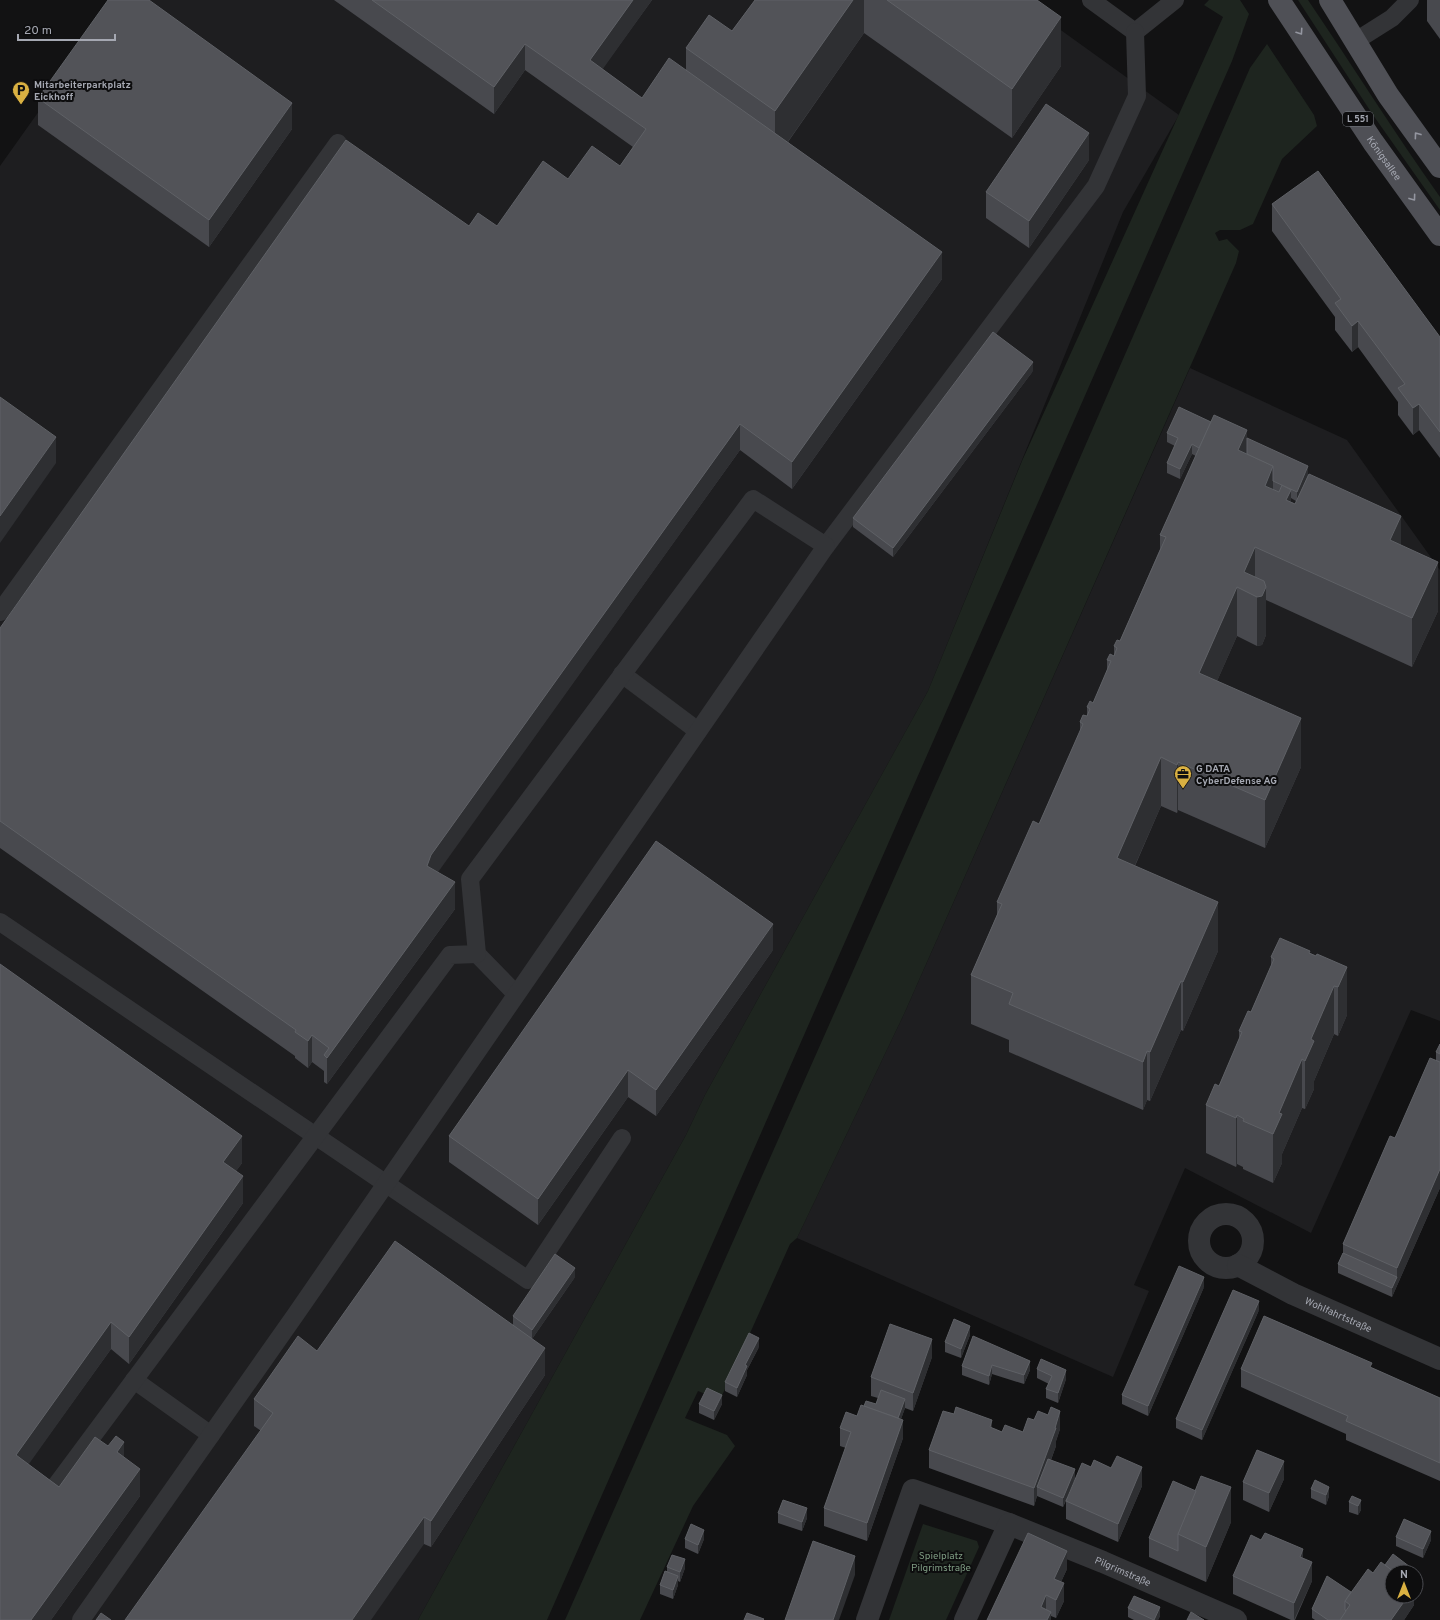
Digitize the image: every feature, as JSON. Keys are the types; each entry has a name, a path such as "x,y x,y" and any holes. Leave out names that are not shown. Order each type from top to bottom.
{"main road":[{"name":"Königsallee","path":"1279,0 1373,142 1440,235"},
{"path":"1330,0 1354,42 1388,95 1440,166"}],"street":[{"name":"Wohlfahrtstraße","path":"1238,1266 1293,1294 1440,1359"},
{"name":"Pilgrimstraße","path":"867,1620 913,1490 1009,1524 1103,1562 1236,1620"},
{"path":"965,1620 1009,1524"}],"lane":[{"path":"1091,0 1135,32"},
{"path":"1135,32 1175,0"},
{"path":"1354,42 1392,18 1410,0"},
{"path":"81,1620 211,1435 826,546 1096,186 1137,96 1135,32"},
{"path":"0,612 338,143"},
{"path":"516,994 477,954 470,879 754,499 826,546"},
{"path":"622,674 698,731"},
{"path":"0,922 528,1280 622,1138"},
{"path":"54,1488 450,955 477,954"},
{"path":"134,1380 211,1435"}],"shaded area":[{"path":"118,0 1019,0 1179,115 1123,212 928,691 705,1095 686,1135 418,1620 0,1620 0,166"},
{"path":"1190,368 1347,440 1440,570 1440,1021 1411,1010 1311,1233 1185,1168 1134,1285 1149,1291 1113,1377 797,1238 904,1014"}],"green space":[{"path":"1209,0 1240,0 1249,14 1232,61 547,1620 418,1620 686,1135 705,1095 928,691 1022,461 1223,17 1204,5"},
{"path":"1298,0 1308,0 1440,197 1440,210 1373,115"},
{"path":"1267,44 1314,115 1317,126 1282,159 1253,224 1240,230 1220,230 1215,233 1219,241 1227,239 1239,251 1236,263 904,1014 797,1238 790,1244 720,1400 698,1391 685,1418 727,1435 735,1446 693,1506 640,1620 565,1620 1038,554 1250,68"},
{"name":"Spielplatz Pilgrimstraße","path":"923,1524 977,1541 979,1547 946,1620 889,1620"}],"building":[{"path":"108,0 149,0 292,103 209,220 38,98"},
{"path":"372,0 633,0 590,60 642,98 669,58 942,252 792,462 740,424 431,855 427,866 455,882 327,1058 324,1055 329,1048 312,1035 308,1041 295,1032 296,1030 0,821 0,628 346,140 469,226 478,213 497,226 543,161 568,179 592,146 620,166 646,129 525,44 494,87"},
{"path":"755,0 853,0 775,111 686,48 709,15 732,31"},
{"path":"887,0 1037,0 1061,17 1012,89"},
{"path":"1046,104 1089,133 1029,221 986,192"},
{"path":"1318,171 1440,337 1440,432 1419,404 1413,408 1398,388 1405,384 1358,321 1352,326 1335,303 1341,299 1272,204"},
{"path":"993,332 1033,362 893,548 853,518"},
{"path":"0,397 56,437 0,516"},
{"path":"1179,407 1211,422 1199,448 1192,444 1180,469 1167,463 1178,438 1167,433"},
{"name":"G DATA CyberDefense AG","path":"1214,415 1247,430 1238,450 1273,466 1265,486 1279,492 1282,485 1291,490 1286,500 1295,504 1309,474 1401,516 1390,540 1438,562 1412,618 1255,547 1244,572 1264,581 1266,587 1262,596 1257,597 1237,587 1199,673 1301,718 1265,800 1178,762 1177,765 1161,757 1117,858 1218,902 1183,982 1181,981 1150,1052 1147,1051 1143,1062 1009,1004 1013,993 971,975 1002,904 997,902 1033,821 1039,824 1083,724 1080,722 1083,715 1087,716 1090,709 1087,707 1090,701 1093,703 1111,661 1107,660 1110,654 1114,656 1117,648 1114,646 1117,640 1120,641 1166,537 1160,535"},
{"path":"1247,438 1308,466 1297,492 1273,481 1273,466 1247,454"},
{"path":"656,841 773,924 656,1090 628,1070 538,1199 449,1136"},
{"path":"1280,938 1310,951 1309,953 1316,956 1317,954 1347,967 1338,987 1334,986 1311,1039 1314,1041 1305,1061 1302,1059 1279,1113 1282,1114 1273,1134 1243,1121 1244,1119 1237,1115 1236,1118 1206,1105 1215,1084 1219,1086 1242,1032 1239,1031 1248,1011 1251,1012 1274,959 1271,957"},
{"path":"0,964 242,1136 223,1162 243,1176 129,1337 111,1322 16,1455 59,1487 95,1437 108,1446 116,1436 124,1442 117,1452 140,1469 31,1620 0,1620"},
{"path":"1440,1044 1440,1054 1436,1052"},
{"path":"1430,1058 1440,1062 1440,1169 1397,1268 1343,1244 1390,1136 1395,1138"},
{"path":"395,1241 545,1348 431,1521 424,1517 352,1620 125,1620 273,1413 254,1399 298,1336 317,1351"},
{"path":"1343,1253 1397,1277 1392,1288 1338,1264"},
{"path":"555,1254 575,1268 532,1330 513,1316"},
{"path":"1179,1266 1204,1277 1148,1406 1122,1395"},
{"path":"1233,1290 1259,1301 1202,1430 1176,1419"},
{"path":"1264,1316 1372,1363 1370,1367 1440,1398 1440,1463 1346,1421 1348,1416 1241,1369"},
{"path":"954,1319 970,1326 961,1349 945,1342"},
{"path":"890,1324 932,1339 913,1393 871,1377"},
{"path":"749,1333 759,1338 745,1365 747,1366 737,1388 725,1382"},
{"path":"973,1336 1030,1361 1024,1375 992,1365 989,1376 962,1366"},
{"path":"1041,1359 1066,1370 1058,1393 1046,1389 1052,1376 1037,1369"},
{"path":"707,1388 722,1395 714,1411 699,1404"},
{"path":"881,1390 905,1399 898,1418 864,1406 866,1401 876,1404"},
{"path":"861,1405 903,1420 867,1523 824,1508 851,1432 840,1428 846,1412 857,1416"},
{"path":"956,1407 992,1420 990,1427 1002,1432 1005,1425 1023,1432 1028,1418 1034,1420 1038,1411 1048,1415 1051,1407 1060,1411 1056,1428 1034,1488 929,1450 943,1411 954,1414"},
{"path":"1257,1450 1284,1461 1269,1493 1243,1482"},
{"path":"1117,1456 1142,1467 1118,1524 1066,1501 1082,1463 1091,1467 1094,1460 1111,1468"},
{"path":"1048,1459 1075,1469 1063,1498 1037,1487"},
{"path":"1201,1476 1231,1487 1206,1547 1178,1534"},
{"path":"1315,1480 1329,1487 1326,1495 1311,1489"},
{"path":"1173,1481 1196,1491 1178,1534 1178,1551 1149,1538"},
{"path":"1352,1496 1361,1500 1358,1506 1349,1502"},
{"path":"783,1500 807,1508 802,1522 778,1513"},
{"path":"1404,1519 1431,1531 1423,1549 1396,1537"},
{"path":"691,1524 704,1530 698,1545 685,1539"},
{"path":"1028,1533 1067,1551 1054,1579 1064,1583 1056,1600 1046,1595 1041,1607 1051,1612 1047,1620 987,1620"},
{"path":"1265,1533 1303,1549 1300,1557 1312,1562 1294,1603 1233,1576 1251,1535 1261,1540"},
{"path":"813,1541 855,1556 833,1620 785,1620"},
{"path":"1393,1554 1406,1564 1386,1564"},
{"path":"672,1555 685,1559 680,1572 667,1567"},
{"path":"1381,1562 1384,1564 1384,1604 1402,1604 1391,1620 1341,1620 1340,1619 1350,1605 1345,1601 1368,1569 1373,1573"},
{"path":"665,1571 678,1576 673,1590 660,1585"},
{"path":"1327,1576 1351,1592 1345,1601 1346,1611 1340,1620 1328,1620 1312,1609"},
{"path":"1134,1596 1160,1607 1154,1620 1128,1608"},
{"path":"1191,1612 1204,1620 1187,1620"},
{"path":"101,1613 111,1620 96,1620"},
{"path":"747,1613 764,1619 744,1620"}],"place":[{"name":"Mitarbeiterparkplatz Eickhoff","path":"21,105"},
{"name":"G DATA CyberDefense AG","path":"1183,789"}]}
